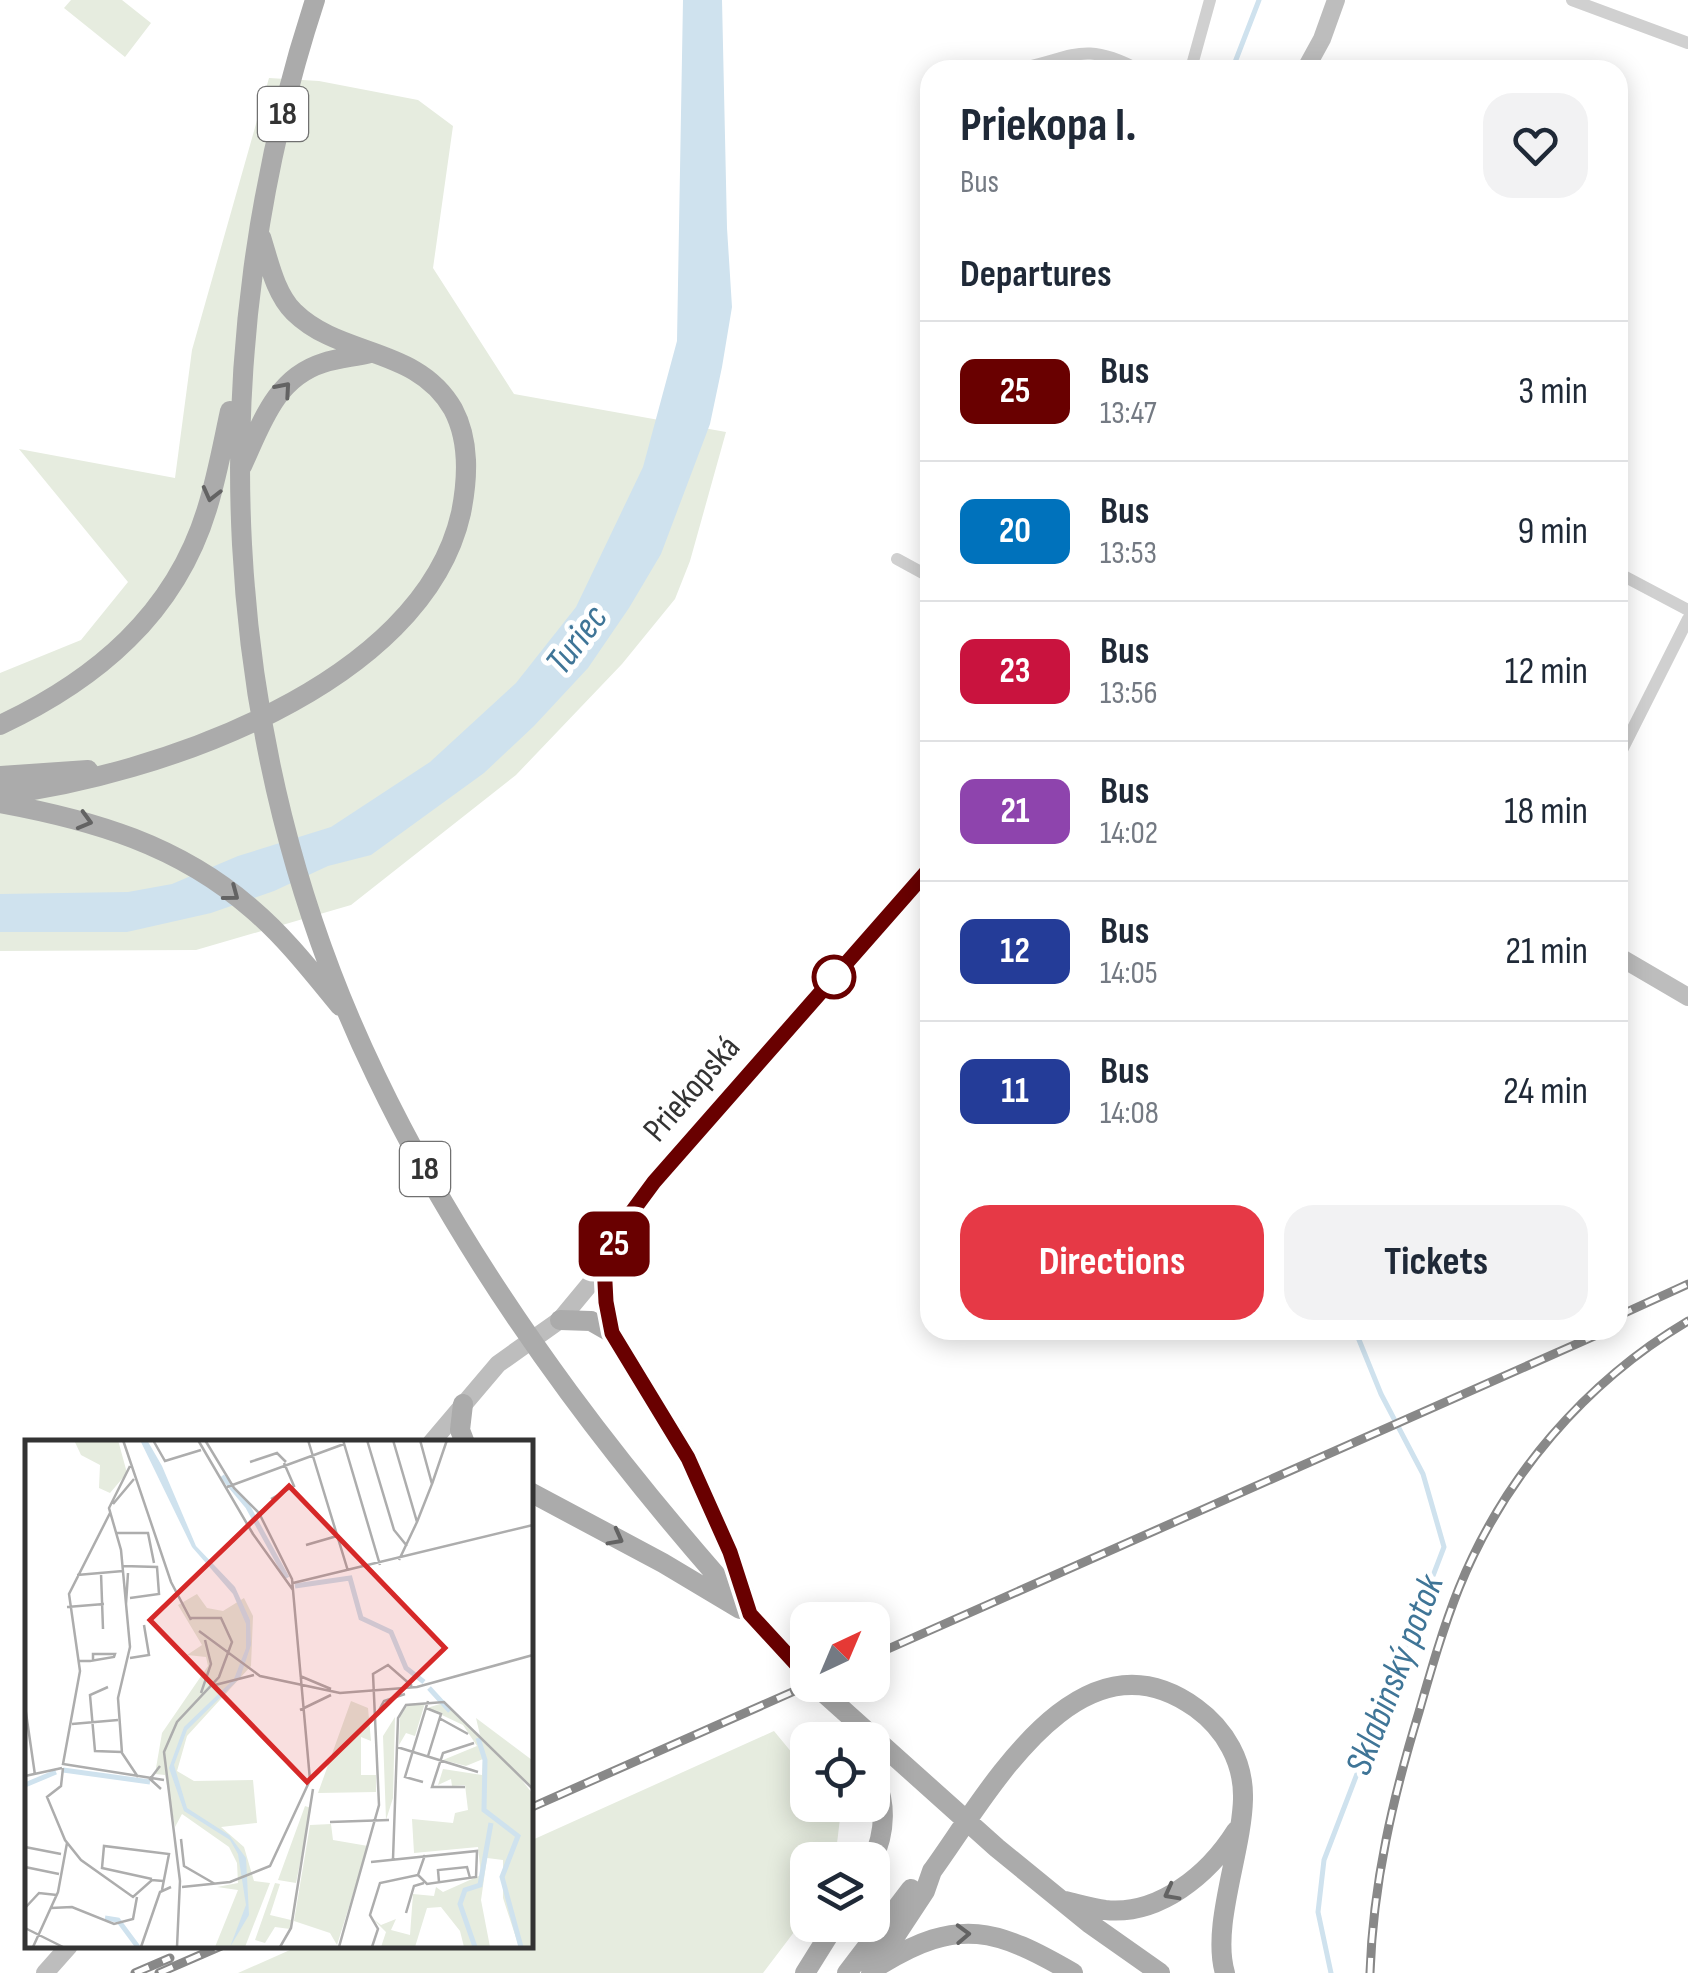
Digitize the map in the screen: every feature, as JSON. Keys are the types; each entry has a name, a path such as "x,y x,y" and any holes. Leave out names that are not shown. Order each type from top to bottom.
{"main road":[{"name":"18","path":"314,0 289,84 259,230 241,365 239,473 250,652 278,801 309,905 350,1018 401,1126 514,1314 551,1367 624,1464 790,1658"},
{"path":"0,795 89,780 188,747 242,727 323,683 381,641 430,587 452,540 465,494 464,442 452,407 420,372 315,328 295,313 276,282 259,230"},
{"path":"239,473 264,416 295,376 321,363 370,353"},
{"path":"0,725 83,680 128,640 172,583 207,510 241,365"},
{"path":"0,776 120,768"},
{"path":"0,803 75,817 113,829 212,878 252,908 290,946 350,1018"},
{"path":"604,1263 612,1333 688,1458 730,1552 750,1614"},
{"path":"560,1320 591,1321 612,1333"},
{"path":"463,1404 460,1430 464,1440"},
{"path":"532,1493 750,1614"},
{"path":"872,1971 925,1891 932,1872 1040,1728 1078,1699 1133,1685 1175,1695 1211,1720 1225,1737 1240,1771 1240,1826 1221,1934 1225,1973"},
{"path":"831,1702 935,1796 1060,1900 1160,1973"},
{"path":"847,1717 849,1722"},
{"path":"1060,1900 1106,1910 1147,1905 1200,1875 1240,1826"},
{"path":"847,1973 915,1884 932,1872"},
{"path":"872,1971 912,1944 967,1933 1002,1938 1073,1973"},
{"path":"805,1973 824,1942"}],"street":[{"path":"1193,60 1210,0"},
{"path":"1310,60 1336,0"},
{"path":"1572,0 1688,44"},
{"path":"1058,60 1089,51 1117,60"},
{"path":"897,559 920,571"},
{"path":"1628,579 1688,610"},
{"path":"1628,738 1688,620"},
{"name":"Priekopská","path":"433,1440 498,1364 560,1320 604,1263 626,1220 654,1182 920,879"},
{"path":"1628,962 1688,997"},
{"path":"45,1973 67,1948"}],"shaded area":[{"path":"71,0 122,0 151,23 125,57 64,8"},
{"path":"269,78 319,81 418,100 453,126 433,268 514,394 726,432 690,561 675,599 622,664 516,775 351,905 196,950 0,951 0,673 81,640 128,582 19,449 175,478 192,350"},
{"path":"774,1731 790,1750 790,1822 840,1822 837,1842 790,1842 790,1937 763,1973 238,1973 294,1948 532,1948 532,1840"}],"water":[{"name":"Turiec","path":"683,0 722,0 732,307 710,424 661,554 588,668 484,773 371,855 328,866 274,891 211,913 127,932 0,932 0,894 128,892 172,884 238,856 331,827 430,762 516,683 576,607 643,467 677,341"}],"waterway":[{"name":"Sklabinský potok","path":"1236,60 1259,0"},
{"name":"Sklabinský potok","path":"1331,1973 1318,1912 1324,1860 1444,1547 1423,1474 1381,1394 1359,1340"}],"railway":[{"path":"1628,1311 1688,1284"},
{"path":"1370,1973 1380,1873 1401,1776 1442,1634 1478,1547 1524,1471 1582,1403 1650,1345 1688,1321"},
{"path":"890,1648 1585,1340"},
{"path":"532,1807 790,1693"},
{"path":"159,1973 216,1948"},
{"path":"135,1973 170,1958"}],"bus line":[{"name":"25","path":"790,1657 750,1614 730,1552 688,1458 612,1333 604,1263 626,1220 654,1182 920,879"}]}
